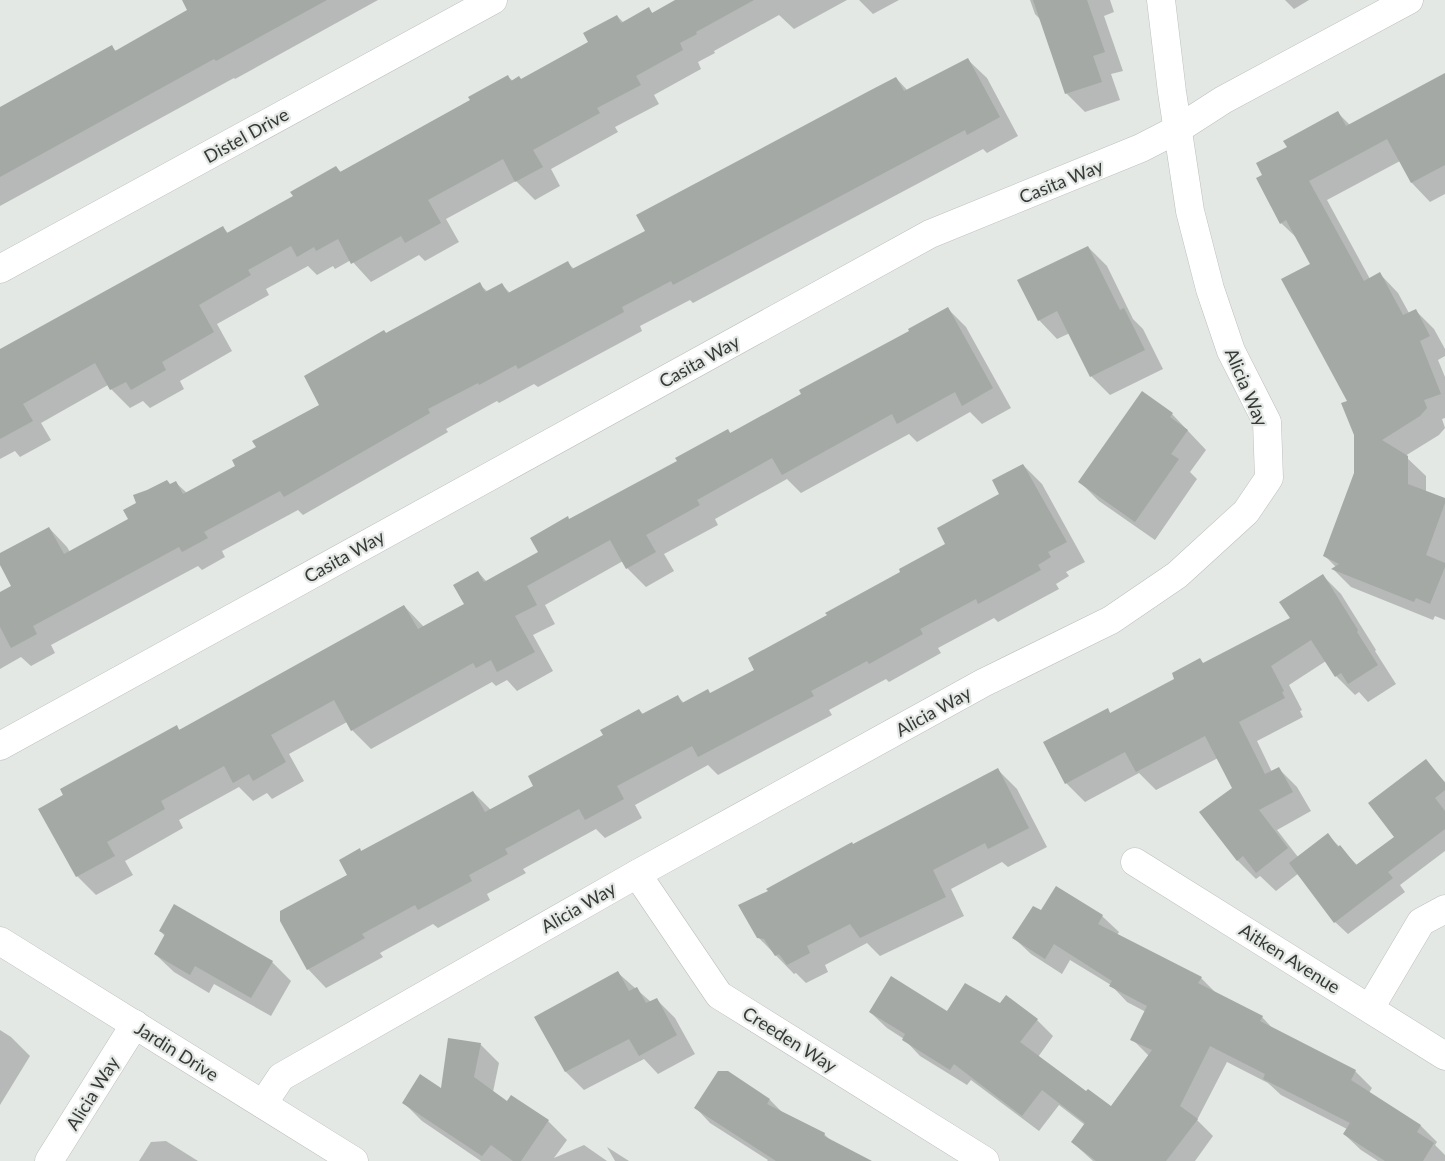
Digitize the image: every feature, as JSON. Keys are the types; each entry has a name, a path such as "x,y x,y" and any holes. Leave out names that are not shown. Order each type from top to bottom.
{"street":[{"name":"Distel Drive","path":"0,270 493,0"},
{"name":"Alicia Way","path":"263,1104 281,1077 637,874 983,683 1111,620 1176,575 1246,512 1269,478 1267,422 1231,351 1210,290 1190,211 1161,0"},
{"name":"Casita Way","path":"0,746 930,234 1141,148 1223,100 1409,0"},
{"name":"Aitken Avenue","path":"1135,862 1445,1056"},
{"name":"Creeden Way","path":"637,874 719,995 985,1161"},
{"path":"1370,1008 1421,922 1445,909"},
{"name":"Jardin Drive","path":"0,941 354,1161"},
{"name":"Alicia Way","path":"49,1161 135,1024"}],"building":[{"path":"182,0 327,0 216,61 214,59 0,177 0,107 112,45 115,51 187,10"},
{"path":"675,0 754,0 680,43 683,50 636,76 641,85 597,108 600,113 533,150 543,167 515,182 503,159 428,200 441,223 405,243 401,236 351,264 338,239 316,251 314,247 297,257 291,246 248,270 251,275 199,305 214,332 162,362 166,370 131,390 126,382 110,390 95,363 23,404 33,421 0,439 0,349 223,226 227,233 293,196 290,192 336,166 340,172 470,100 468,97 508,75 511,81 519,76 521,79 588,42 583,33 617,15 621,23 649,7 652,13"},
{"path":"1033,0 1087,0 1105,52 1093,56 1102,82 1065,94"},
{"path":"968,58 1000,117 967,135 965,130 673,285 671,281 622,307 624,312 518,369 516,365 428,409 430,413 284,497 280,491 204,532 208,538 182,552 179,547 33,626 37,634 11,648 0,627 0,592 11,586 0,565 0,553 49,527 64,554 128,519 123,510 136,503 133,495 167,480 170,484 176,481 183,494 235,466 232,460 256,447 252,441 319,405 304,376 384,330 386,333 480,282 485,292 502,283 508,293 568,261 572,269 645,231 636,215 896,77 904,91"},
{"path":"1445,73 1445,165 1411,183 1387,139 1309,181 1364,281 1380,272 1403,315 1416,309 1430,336 1420,341 1441,394 1424,400 1427,408 1420,416 1382,440 1408,456 1408,484 1445,498 1445,503 1426,555 1445,563 1430,604 1416,598 1414,602 1331,569 1339,564 1323,556 1354,473 1354,435 1341,403 1347,401 1281,279 1310,264 1286,220 1280,224 1256,178 1262,175 1256,163 1287,147 1283,141 1338,111 1346,126"},
{"path":"1088,246 1120,310 1124,308 1145,350 1090,377 1057,311 1038,321 1017,280"},
{"path":"948,307 993,388 962,406 955,392 897,424 892,414 782,475 772,458 697,500 700,505 646,535 656,552 626,569 610,540 527,586 537,605 515,616 535,652 497,672 491,660 476,668 473,663 351,731 334,700 271,735 286,762 253,781 249,774 233,783 224,766 161,801 165,809 107,842 115,856 76,877 38,809 63,795 60,789 177,725 179,730 404,605 418,629 464,604 453,585 478,571 484,582 538,552 530,538 568,516 569,519 677,461 675,458 728,429 730,433 801,394 799,390 909,331 908,329"},
{"path":"1142,391 1173,413 1170,417 1188,430 1171,454 1179,459 1135,522 1078,482"},
{"path":"1023,464 1067,542 1048,552 1051,557 1038,565 1041,570 978,604 976,599 920,629 923,634 869,664 867,661 811,691 814,696 698,757 692,746 617,786 624,799 585,820 579,809 505,849 508,854 469,875 472,881 418,910 415,905 362,934 365,938 307,970 280,921 280,911 347,875 339,860 360,848 361,851 473,791 485,812 533,786 528,776 603,735 600,730 639,709 642,714 678,695 682,703 708,689 710,693 754,670 748,658 827,615 825,613 900,572 899,569 945,544 937,528 999,494 992,480"},
{"path":"1323,574 1378,665 1348,684 1341,673 1335,677 1311,640 1271,666 1284,691 1282,692 1285,698 1239,722 1265,774 1279,767 1293,792 1259,810 1288,848 1256,873 1243,856 1237,861 1199,812 1232,788 1205,736 1136,772 1125,752 1065,784 1043,742 1108,708 1110,713 1174,679 1172,673 1200,658 1203,663 1290,618 1279,602"},
{"path":"1426,759 1445,783 1445,790 1435,798 1445,811 1445,829 1388,872 1393,878 1334,923 1289,863 1328,833 1338,847 1340,845 1356,865 1394,837 1368,803"},
{"path":"998,768 1029,828 988,849 985,843 933,870 946,897 860,938 850,924 807,946 810,953 787,965 779,954 775,956 764,939 757,938 738,905 768,891 766,889 852,842 853,844"},
{"path":"1056,886 1103,915 1098,924 1202,977 1198,983 1263,1016 1260,1021 1356,1070 1351,1080 1421,1125 1417,1132 1434,1143 1423,1161 1385,1161 1343,1134 1350,1123 1263,1079 1265,1074 1210,1046 1180,1106 1198,1119 1166,1161 1096,1161 1071,1142 1085,1123 1042,1090 1022,1116 954,1064 950,1070 902,1040 905,1034 869,1012 891,976 947,1011 965,983 1000,1003 1006,995 1038,1019 1020,1042 1086,1091 1088,1089 1111,1106 1152,1050 1130,1040 1147,1006 1109,986 1112,981 1054,944 1045,959 1012,938 1033,906 1041,910"},
{"path":"174,904 273,961 251,998 195,966 190,975 154,954 165,934 159,931"},
{"path":"618,971 629,991 637,987 646,1003 657,998 677,1035 639,1056 629,1039 565,1072 534,1017"},
{"path":"448,1038 481,1043 474,1077 507,1101 511,1095 549,1120 521,1161 513,1161 491,1145 482,1156 402,1103 420,1074 441,1088"},
{"path":"718,1071 728,1071 770,1099 767,1104 825,1133 824,1136 872,1161 776,1161 694,1108"}]}
